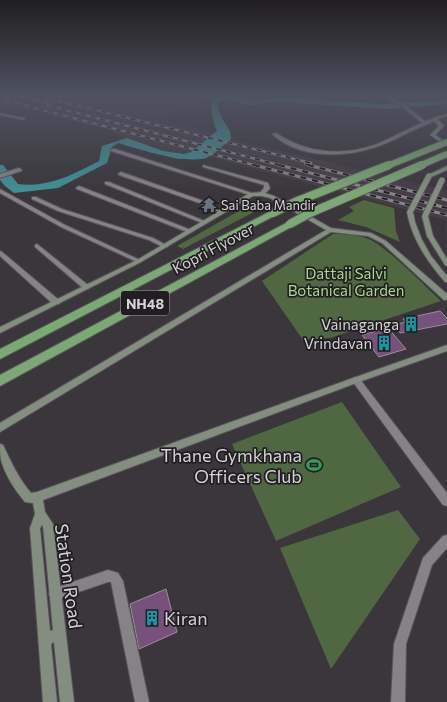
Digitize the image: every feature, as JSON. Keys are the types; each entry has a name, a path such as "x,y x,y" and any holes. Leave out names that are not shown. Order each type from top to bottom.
{"highway":[{"name":"Kopri Flyover","path":"0,354 295,202 447,143"},
{"name":"Kopri Flyover","path":"0,381 310,213 447,154"}],"street":[{"path":"274,134 305,150 327,154 368,148 414,128"},
{"path":"440,128 432,135 447,143"},
{"path":"113,150 252,194 262,194 272,197 330,230 352,231 369,234 384,242 447,298"},
{"path":"205,166 266,184 267,188 262,194"},
{"path":"447,168 429,176 410,212 416,236 427,256 447,280"},
{"path":"0,176 19,170"},
{"path":"121,174 207,204 223,212"},
{"path":"445,179 425,216 430,236 447,264"},
{"path":"107,183 204,222"},
{"path":"79,188 189,231"},
{"path":"0,191 63,226 139,261"},
{"path":"0,330 139,261 252,194"},
{"path":"34,198 60,210 139,234 165,246"},
{"path":"0,428 330,230"},
{"path":"37,246 86,287"},
{"path":"0,253 56,302"},
{"path":"0,448 22,490 29,498 37,497 447,348"},
{"path":"356,380 447,501"},
{"name":"Station Road","path":"37,497 40,514 48,524 67,702"},
{"path":"40,514 35,528 50,702"},
{"path":"398,702 400,644 427,562 447,540"},
{"path":"55,594 108,576 114,577 117,581 142,702"},
{"path":"45,640 59,634"}],"shaded area":[{"path":"98,128 194,128 215,133 191,152 177,154 133,141 111,131"},
{"path":"231,139 447,190 447,243 445,220 209,157"}],"green space":[{"path":"364,200 394,208 396,231 400,242 366,227 338,220 354,211 349,207"},
{"path":"246,207 254,212 183,249 177,246"},
{"name":"Dattaji Salvi Botanical Garden","path":"333,234 345,234 366,238 383,248 441,301 330,338 303,340 262,281"},
{"name":"Thane Gymkhana Officers Club","path":"342,402 401,487 276,541 232,444"},
{"path":"398,510 420,539 331,669 280,548"}],"water":[{"path":"216,128 228,128 231,139 216,152 206,158 187,159 175,157 118,143 112,147 107,163 58,188 14,193 0,180 0,165 3,165 18,184 40,184 60,179 99,161 102,146 127,138 163,151 184,154 191,152 217,131"}],"building":[{"path":"440,311 447,318 447,324 400,333 394,325 405,322 403,319"},
{"name":"Vrindavan","path":"388,328 406,349 379,357 362,335"},
{"name":"Kiran","path":"166,589 177,632 139,649 130,604"}],"waterway":[{"path":"149,151 179,158 184,157"}],"railway":[{"path":"111,128 258,166"},
{"path":"134,128 283,166"},
{"path":"168,128 311,163"},
{"path":"305,164 312,166"},
{"path":"254,165 447,215"},
{"path":"279,165 447,208"},
{"path":"308,165 447,200"}],"place":[{"name":"Sai Baba Mandir","path":"209,205"},
{"name":"Vainaganga","path":"411,324"},
{"name":"Vrindavan","path":"384,343"},
{"name":"Thane Gymkhana Officers Club","path":"314,465"},
{"name":"Kiran","path":"152,618"}]}
